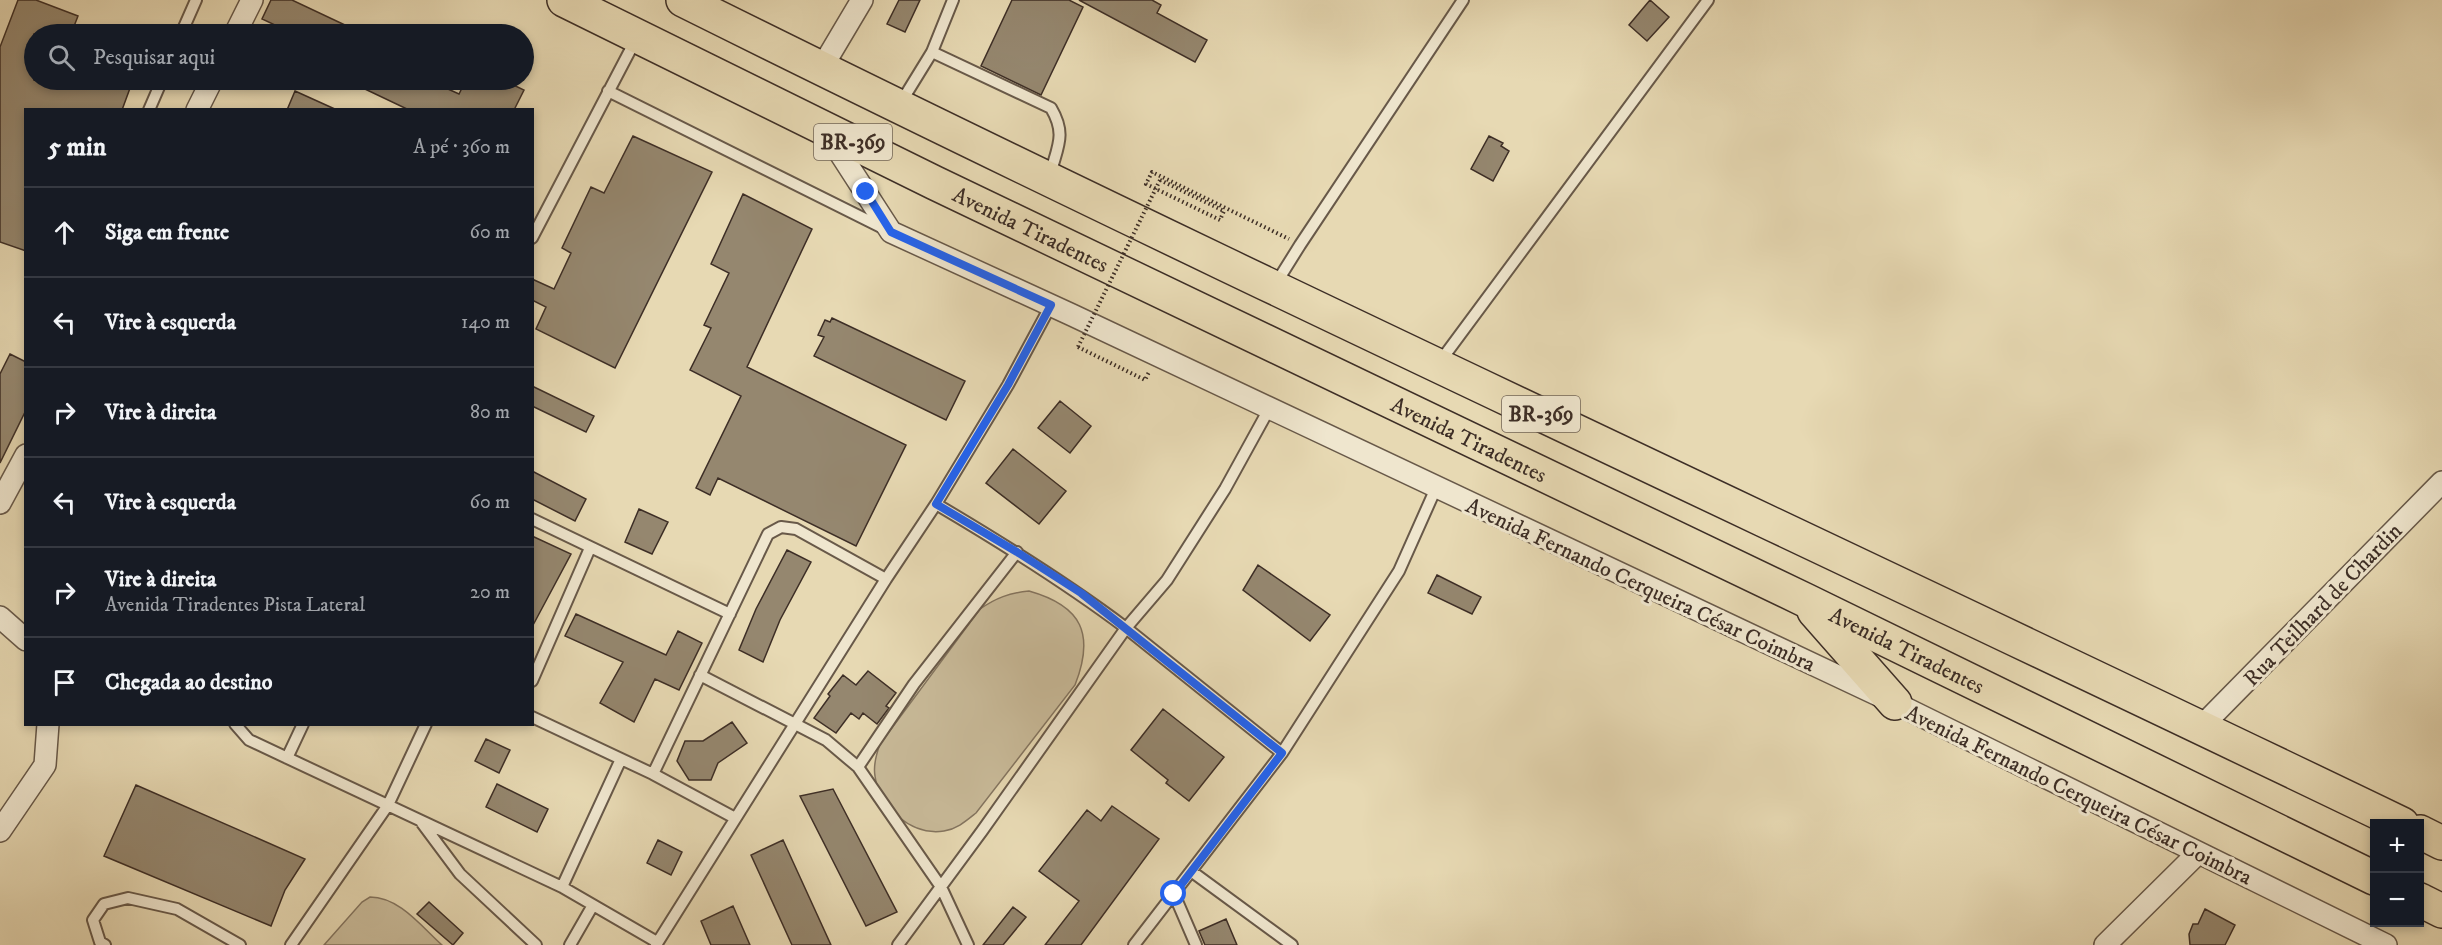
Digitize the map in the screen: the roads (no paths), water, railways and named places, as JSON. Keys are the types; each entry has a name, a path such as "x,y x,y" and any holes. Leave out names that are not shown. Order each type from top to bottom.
{"highway":[{"name":"Avenida Tiradentes","path":"564,0 2370,876"},
{"name":"BR-369","path":"683,0 1274,288 2392,819"},
{"path":"1805,600 1895,703"},
{"path":"2424,834 2442,843"},
{"path":"2424,902 2442,911"}],"street":[{"path":"240,24 252,0"},
{"path":"821,69 862,0"},
{"path":"198,108 207,90"},
{"path":"824,128 891,232"},
{"name":"Avenida Fernando Cerqueira César Coimbra","path":"891,232 1051,305 1895,703 2197,854 2386,945"},
{"path":"0,503 24,459"},
{"name":"Rua Teilhard de Chardin","path":"2201,727 2442,482"},
{"path":"0,617 24,638"},
{"path":"2,823 45,765 48,726"},
{"path":"2105,945 2197,854"}],"lane":[{"path":"185,24 196,0"},
{"path":"898,106 932,52 953,0"},
{"path":"1274,288 1300,244 1463,0"},
{"path":"1437,365 1708,0"},
{"path":"534,234 638,36"},
{"path":"932,52 1051,108 1059,120 1061,132 1049,178"},
{"path":"150,108 158,90"},
{"path":"608,91 891,232"},
{"path":"237,726 249,740 562,887 657,944 886,579 936,504 1008,385 1051,305"},
{"path":"898,945 1126,628 1167,580 1225,489 1269,409"},
{"path":"1134,945 1282,753 1399,571 1436,488"},
{"path":"936,504 1081,593 1282,753"},
{"path":"534,520 730,614"},
{"path":"652,774 768,534 781,527 796,529 886,579"},
{"path":"534,676 590,548"},
{"path":"858,767 914,684 1017,552"},
{"path":"700,675 826,740 858,767 941,886 968,945"},
{"path":"534,718 652,774 735,818"},
{"path":"287,758 302,726"},
{"path":"291,945 387,805 425,726"},
{"path":"562,887 621,759"},
{"path":"420,820 460,874 536,945"},
{"path":"1191,871 1291,945"},
{"path":"1174,894 1196,945"},
{"path":"105,945 100,942 93,920 104,904 128,898 177,909 240,945"},
{"path":"570,945 593,905"}]}
